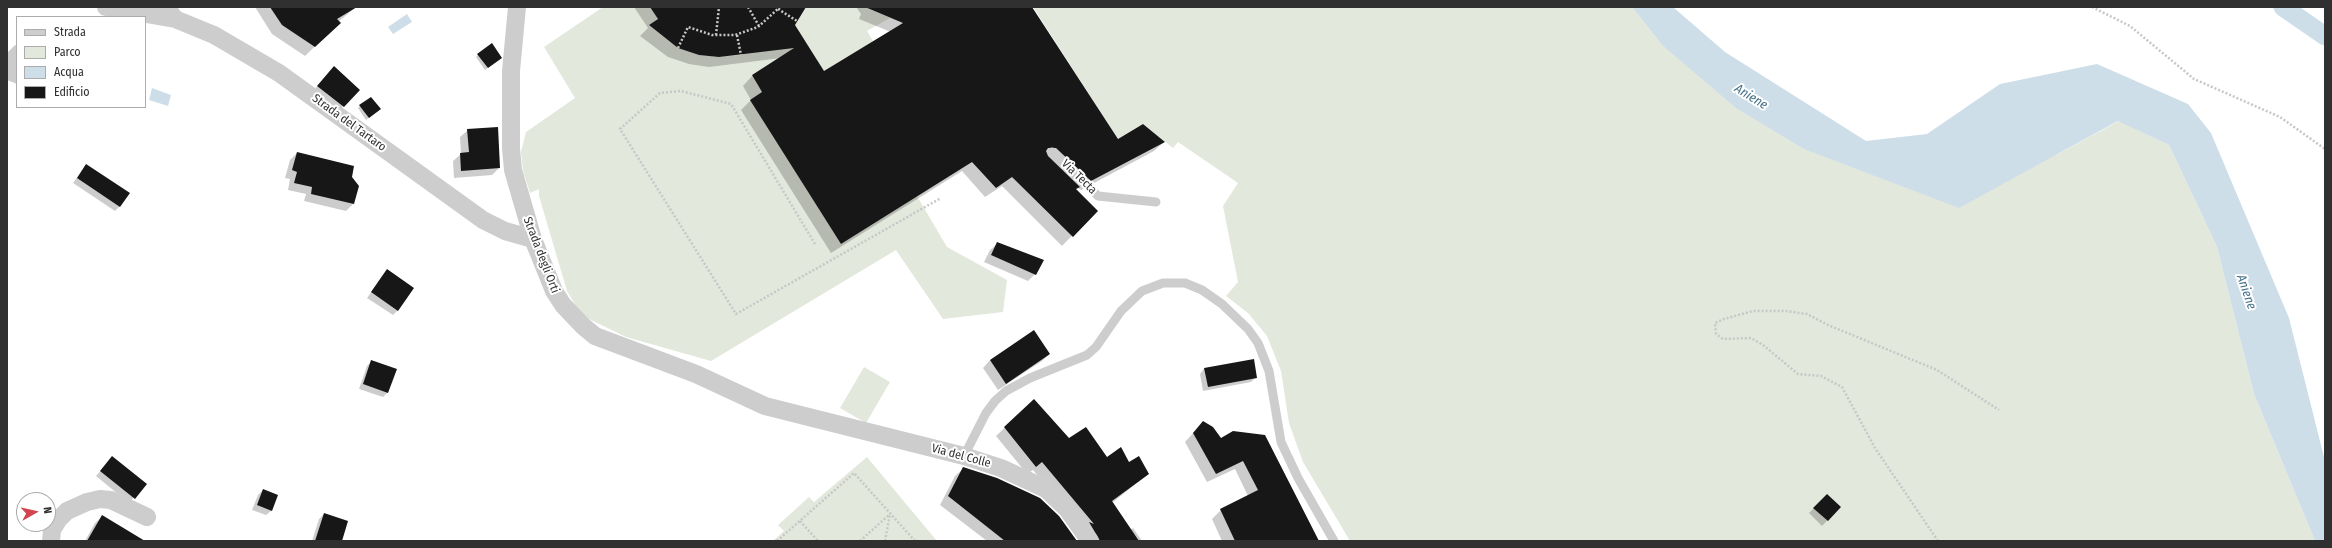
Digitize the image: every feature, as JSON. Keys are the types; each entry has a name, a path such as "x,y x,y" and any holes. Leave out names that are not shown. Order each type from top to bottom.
{"street":[{"name":"Strada del Tartaro","path":"106,7 170,13 214,35 279,73 483,220 505,231 533,239"},
{"name":"Strada degli Orti","path":"517,7 511,71 511,155 519,195 533,239 559,301 577,321 595,336 696,374 765,406 806,416"},
{"name":"Via del Colle","path":"806,416 964,456 1001,468 1046,489 1072,516 1090,541"},
{"path":"51,541 52,530 58,520 74,508 93,500 105,499 117,502 147,517"}],"lane":[{"name":"Via Tecta","path":"1052,152 1098,196 1156,202"},
{"path":"964,456 986,413 1000,396 1030,378 1087,354 1096,347 1121,311 1142,291 1156,285 1170,282 1185,283 1196,287 1222,304 1248,329 1261,348 1268,366 1281,442 1298,478 1334,541"}],"path":[{"path":"716,35 719,7"},
{"path":"748,7 759,26"},
{"path":"2092,7 2130,26 2194,79 2280,117 2325,150"},
{"path":"678,48 688,27 716,35 736,35 759,26 779,8 797,21"},
{"path":"736,35 741,55"},
{"path":"815,244 732,104 681,91 660,92 620,129 736,314 941,198"},
{"path":"1938,541 1875,448 1842,387 1821,376 1798,374 1763,345 1751,338 1723,339 1716,334 1715,323 1752,311 1786,311 1807,314 1828,325 1937,370 1999,410"},
{"path":"777,541 854,473 915,541"},
{"path":"860,541 890,514"},
{"path":"885,541 890,514"},
{"path":"800,521 818,541"}],"green space":[{"path":"603,7 650,7 658,19 649,25 678,48 699,55 719,57 741,55 761,48 806,7 869,7 869,9 890,18 867,31 873,41 782,124 817,60 805,41 752,75 762,92 751,100 841,244 917,196 947,247 1007,280 1003,312 943,319 896,250 711,361 626,337 587,318 576,306 567,291 539,196 539,189 530,193 523,171 521,152 526,132 575,98 544,47"},
{"path":"1033,7 1632,7 1662,45 1804,149 2058,154 2119,121 2169,145 2217,247 2254,394 2315,541 1350,541 1303,462 1289,423 1281,371 1267,336 1248,313 1226,296 1238,282 1223,206 1238,183 1178,142 1173,148 1143,124 1118,139"},
{"path":"864,367 890,382 866,423 840,408"},
{"path":"867,457 937,541 773,541 784,531 778,525 809,497 814,502"}],"water":[{"name":"Aniene","path":"1632,7 1673,7 1725,52 1866,141 1927,134 2000,84 2097,64 2188,104 2211,133 2289,318 2325,461 2325,541 2315,541 2254,394 2217,247 2169,145 2118,121 1959,208 1804,149 1736,108 1662,45"},
{"path":"407,14 412,22 393,34 388,27"},
{"path":"152,88 171,95 168,106 149,100"}],"building":[{"path":"270,7 357,7 337,19 341,23 315,47 282,25"},
{"path":"650,7 806,7 795,25 824,71 903,23 865,7 1032,7 1118,139 1143,124 1165,142 1091,181 1056,148 1048,148 1046,151 1048,156 1080,187 1076,189 1098,211 1073,237 1012,177 996,188 972,162 841,244 750,100 762,92 752,75 794,48 719,57 699,55 678,48 649,25 658,19"},
{"path":"492,43 502,58 488,68 477,54"},
{"path":"334,66 360,90 344,107 317,86"},
{"path":"371,97 381,109 369,118 359,105"},
{"path":"498,127 500,168 461,171 460,153 469,152 467,129"},
{"path":"297,152 354,166 352,177 359,186 354,204 311,194 312,187 294,183 297,172 292,170"},
{"path":"86,164 130,193 120,207 77,178"},
{"path":"997,242 1044,260 1036,275 991,255"},
{"path":"387,269 414,288 398,311 371,292"},
{"path":"1034,330 1050,354 1006,384 990,360"},
{"path":"1254,359 1257,378 1208,387 1204,368"},
{"path":"371,360 397,369 388,393 363,384"},
{"path":"1034,399 1069,438 1086,427 1107,457 1121,447 1129,462 1139,456 1149,474 1112,501 1139,541 1100,541 1089,522 1094,524 1042,462 1036,467 1004,427"},
{"path":"1203,421 1213,427 1221,438 1233,431 1265,435 1319,541 1235,541 1220,509 1258,490 1243,461 1216,474 1193,433"},
{"path":"112,456 147,484 135,499 100,471"},
{"path":"963,467 997,478 1040,498 1059,516 1077,541 1005,541 948,496"},
{"path":"263,489 278,495 272,511 257,505"},
{"path":"1827,494 1841,507 1828,521 1813,508"},
{"path":"324,513 348,521 342,541 315,541"},
{"path":"102,515 145,541 87,541"}],"waterway":[{"path":"2283,7 2325,36"}]}
